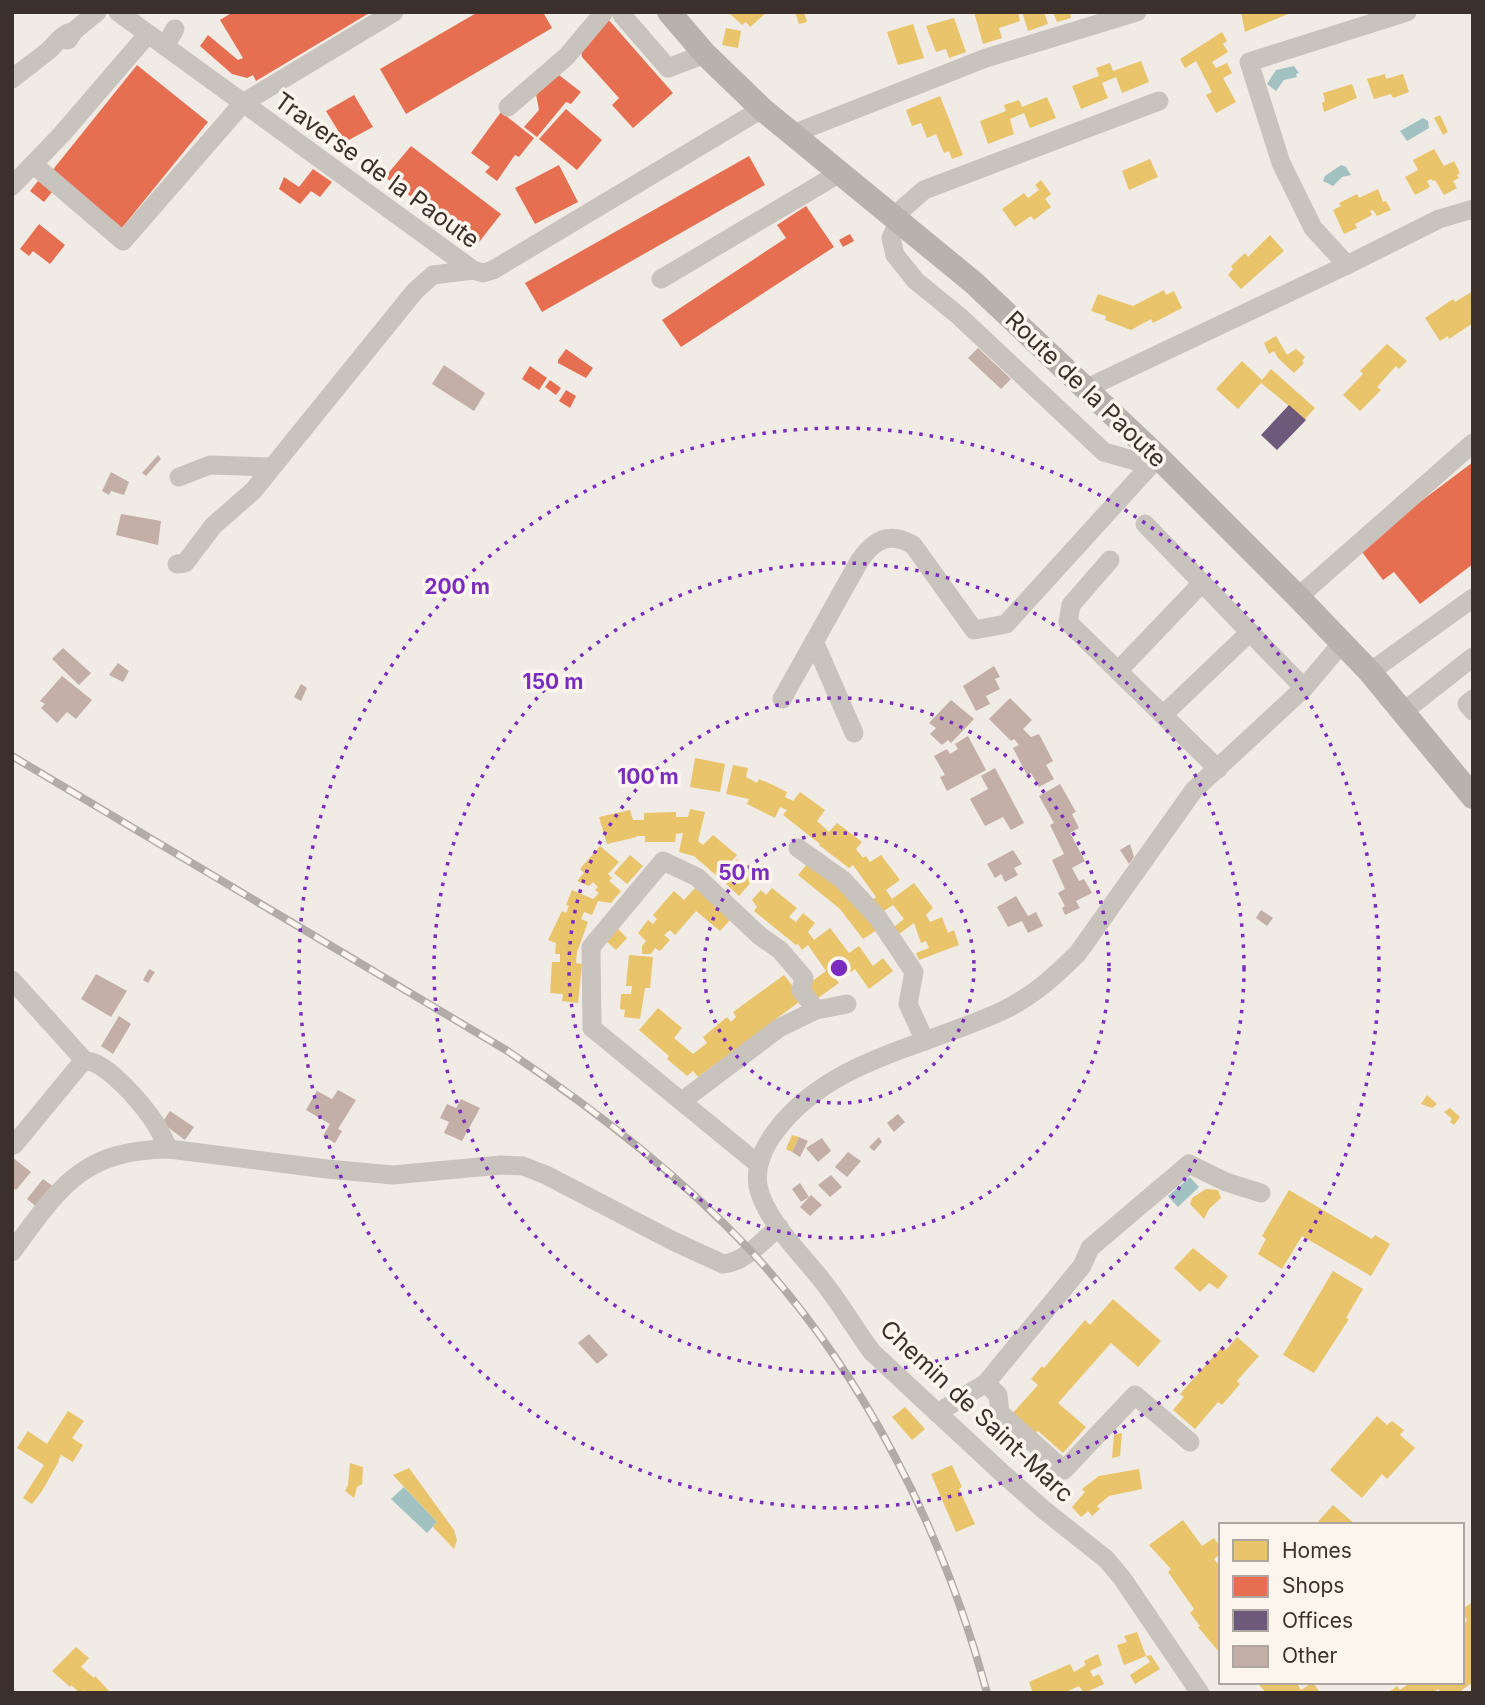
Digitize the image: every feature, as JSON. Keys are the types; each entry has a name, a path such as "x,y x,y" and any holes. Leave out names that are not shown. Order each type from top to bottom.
{"main road":[{"name":"Route de la Paoute","path":"669,12 705,54 761,109 974,284 1087,388 1154,461 1298,597 1370,672 1473,797"}],"street":[{"path":"12,79 51,48 66,42 74,31 97,12"},
{"name":"Traverse de la Paoute","path":"118,12 148,34 170,38 243,103 473,270 483,273 493,270 761,109"},
{"path":"33,164 123,241 243,103 394,12"},
{"path":"790,135 986,58 1137,12"},
{"path":"1347,265 1313,228 1281,163 1249,62 1406,12"},
{"path":"508,107 617,13 668,68 705,54"},
{"path":"12,186 62,134 148,34"},
{"path":"1154,461 1104,452 979,334 916,281 895,255 891,238 895,220 924,190 1159,101"},
{"path":"661,279 838,174"},
{"path":"1087,388 1439,219 1473,209"},
{"path":"177,564 185,563 213,526 253,491 415,291 433,275 473,270"},
{"path":"1298,597 1473,443"},
{"path":"782,699 870,546 887,538 901,538 913,544 974,630 1006,624 1154,461"},
{"path":"179,477 210,465 271,467"},
{"path":"1145,524 1304,688"},
{"path":"1110,560 1071,605 1068,622 1218,769"},
{"path":"1118,671 1202,583"},
{"path":"1370,672 1473,598"},
{"path":"1163,715 1250,632"},
{"path":"814,641 853,733"},
{"path":"816,1010 802,990 804,978 780,950 760,936 697,877 663,861 591,947 592,1028 758,1164 768,1142 786,1118 817,1090 849,1071 1002,1011 1030,995 1056,975 1078,953 1194,790 1304,688 1342,643"},
{"path":"1403,712 1473,657"},
{"path":"1473,699 1467,704 1473,711"},
{"path":"798,848 843,880 878,918 914,972 908,1004 925,1041"},
{"path":"12,979 85,1061"},
{"path":"681,1101 779,1028 816,1010 847,1004"},
{"path":"14,1145 79,1066 85,1061 92,1061 99,1063 133,1096 156,1124 169,1149"},
{"path":"12,1252 57,1192 71,1178 104,1159 147,1149 169,1149 393,1175 501,1165 523,1166 723,1264 731,1264 739,1259 779,1227"},
{"name":"Chemin de Saint-Marc","path":"758,1164 758,1185 765,1205 779,1227 831,1292 872,1352 1035,1502 1106,1559 1122,1578 1200,1693"},
{"path":"937,1413 986,1383 1082,1266 1090,1248 1189,1164 1226,1182 1261,1193"},
{"path":"986,1383 998,1395 1000,1413 1064,1471 1135,1395 1190,1442"}],"water":[{"path":"1294,66 1299,73 1296,74 1297,77 1284,80 1276,91 1267,84 1276,70"},
{"path":"1423,118 1428,121 1429,128 1407,141 1400,131"},
{"path":"1341,165 1346,167 1351,175 1342,177 1333,186 1323,181 1325,176"},
{"path":"1190,1177 1199,1187 1178,1207 1168,1196"},
{"path":"404,1487 437,1522 427,1533 391,1499"}],"building: Homes":[{"path":"728,12 767,12 750,27 746,22 742,25"},
{"path":"795,12 804,12 807,22 799,24"},
{"path":"974,12 1018,12 1020,21 999,28 1002,38 983,44"},
{"path":"1022,12 1044,12 1048,24 1028,31"},
{"path":"1053,12 1070,12 1071,18 1057,22"},
{"path":"1241,12 1290,12 1290,13 1245,32"},
{"path":"954,18 966,52 949,58 946,49 936,52 926,26"},
{"path":"913,24 924,58 898,65 887,32"},
{"path":"726,28 741,31 738,48 722,45"},
{"path":"1222,32 1227,41 1223,44 1228,52 1212,62 1216,68 1227,63 1232,73 1223,78 1236,102 1216,113 1206,95 1212,92 1196,61 1185,68 1180,59"},
{"path":"1141,61 1149,82 1122,93 1116,77 1102,83 1108,98 1081,109 1072,86 1099,76 1096,68 1110,63 1113,71"},
{"path":"1385,74 1386,79 1403,74 1409,92 1393,98 1391,94 1374,99 1367,79"},
{"path":"1352,84 1357,98 1324,112 1323,93"},
{"path":"940,96 963,155 952,159 949,151 944,153 936,134 927,138 921,123 912,126 906,110"},
{"path":"1047,97 1056,118 1030,128 1024,113 1010,119 1014,134 988,144 980,121 1006,111 1004,105 1019,100 1022,107"},
{"path":"1440,115 1448,132 1443,135 1434,118"},
{"path":"1434,149 1444,166 1454,161 1460,173 1457,175 1459,178 1453,181 1457,188 1444,195 1435,180 1431,179 1427,181 1430,187 1415,195 1405,177 1418,170 1413,160"},
{"path":"1150,159 1158,177 1129,190 1122,171"},
{"path":"1041,180 1051,194 1045,199 1051,207 1034,220 1031,216 1015,227 1002,209 1024,193 1028,198 1039,190 1035,185"},
{"path":"1378,189 1383,202 1386,201 1391,210 1377,216 1373,210 1370,211 1372,215 1355,224 1357,228 1344,234 1333,210 1341,206 1339,203 1357,194 1359,198"},
{"path":"1270,235 1284,251 1241,289 1228,275 1233,269 1231,266 1245,253 1248,257"},
{"path":"1164,290 1166,295 1174,291 1182,308 1153,323 1151,319 1131,330 1105,320 1106,316 1091,311 1098,294 1133,306"},
{"path":"1473,291 1473,323 1449,339 1448,336 1440,341 1425,318 1453,299 1455,302"},
{"path":"1276,336 1287,355 1296,349 1305,357 1302,361 1304,363 1294,373 1274,351 1269,354 1264,343"},
{"path":"1387,344 1407,361 1399,369 1396,366 1377,387 1381,390 1360,411 1343,395 1363,374 1360,371"},
{"path":"1242,361 1262,380 1271,369 1315,408 1305,419 1261,383 1238,409 1216,389"},
{"path":"695,758 725,764 720,792 690,787"},
{"path":"733,765 748,768 746,777 757,783 759,779 787,792 785,797 793,801 800,792 825,810 817,821 829,832 837,823 862,842 856,849 863,858 866,856 870,862 881,855 900,880 886,890 892,899 914,883 933,908 926,915 930,922 942,917 948,933 954,930 959,945 919,960 916,953 929,948 926,941 921,943 914,923 899,934 894,927 904,919 893,905 882,912 873,900 876,897 853,865 849,868 783,815 787,810 780,807 775,818 747,804 749,799 726,794"},
{"path":"690,809 705,812 698,841 703,845 713,835 737,855 718,877 694,856 679,852 683,833 676,834 675,842 645,842 645,836 636,836 607,844 599,817 630,810 633,820 644,820 644,813 676,812 676,817 688,817"},
{"path":"600,846 619,862 608,874 612,878 609,881 621,891 611,903 598,901 592,915 584,912 581,919 588,922 577,952 576,963 582,964 578,1003 562,1001 563,994 550,993 552,962 560,962 560,954 555,954 556,943 548,940 562,911 566,913 572,890 593,899 599,893 593,882 589,886 577,881 584,873 580,869"},
{"path":"630,855 643,866 627,884 614,873"},
{"path":"737,859 759,873 739,896 722,880"},
{"path":"808,863 852,898 877,930 863,939 840,909 798,875"},
{"path":"695,888 731,919 720,931 696,911 675,935 670,930 664,935 670,940 660,951 655,948 651,954 642,954 642,946 646,941 638,933 648,920 653,924 657,919 653,915 674,891 684,900"},
{"path":"772,888 797,908 789,917 796,922 803,913 815,923 808,932 814,940 830,928 849,953 859,946 873,966 883,958 893,971 869,989 855,969 845,976 836,964 828,969 839,983 814,1001 804,987 826,971 808,945 802,950 798,944 754,911 757,907 752,900 761,890 766,895"},
{"path":"615,926 627,938 616,950 604,939"},
{"path":"629,955 653,957 650,988 645,988 640,1019 624,1017 625,1010 620,1009 621,994 631,994 632,986 626,986"},
{"path":"784,975 803,999 698,1077 693,1071 687,1076 639,1030 658,1008 682,1028 674,1038 693,1054 707,1043 703,1037 727,1017 731,1022 736,1017 733,1012"},
{"path":"1427,1095 1437,1104 1432,1108 1421,1104"},
{"path":"1450,1108 1460,1117 1454,1125 1444,1112"},
{"path":"792,1135 799,1137 792,1152 786,1149"},
{"path":"1206,1189 1218,1190 1221,1198 1209,1209 1204,1219 1190,1204 1192,1198"},
{"path":"1289,1190 1372,1239 1375,1235 1390,1244 1371,1276 1302,1236 1282,1269 1258,1254 1266,1239 1262,1236"},
{"path":"1193,1248 1228,1276 1218,1289 1209,1283 1200,1292 1174,1268"},
{"path":"1333,1271 1363,1289 1346,1318 1349,1319 1314,1373 1283,1355"},
{"path":"1113,1299 1161,1341 1138,1367 1111,1343 1058,1403 1086,1427 1063,1453 1038,1431 1034,1435 1011,1415 1038,1385 1031,1379 1042,1366 1044,1368 1085,1320 1090,1325"},
{"path":"1237,1337 1259,1356 1237,1381 1240,1384 1222,1405 1218,1402 1195,1429 1173,1410 1184,1397 1180,1394 1222,1347 1226,1350"},
{"path":"905,1407 925,1429 912,1440 892,1417"},
{"path":"68,1411 84,1421 72,1438 83,1445 73,1462 61,1455 32,1504 23,1498 44,1465 17,1448 28,1431 47,1444"},
{"path":"1377,1416 1387,1425 1392,1421 1404,1430 1400,1435 1415,1448 1387,1479 1382,1474 1362,1498 1330,1470"},
{"path":"1122,1433 1120,1456 1112,1458 1114,1435"},
{"path":"350,1463 363,1467 362,1484 357,1487 354,1498 345,1491"},
{"path":"952,1465 962,1487 959,1489 975,1524 956,1532 931,1474"},
{"path":"409,1468 454,1530 457,1540 454,1549 433,1527 437,1522 393,1475"},
{"path":"1139,1469 1142,1489 1109,1496 1097,1506 1100,1509 1092,1516 1088,1511 1081,1517 1072,1507 1085,1492 1082,1489 1099,1476"},
{"path":"1333,1505 1354,1523 1317,1523"},
{"path":"1183,1520 1202,1546 1214,1538 1219,1545 1219,1555 1214,1559 1219,1565 1219,1652 1198,1627 1200,1626 1190,1613 1194,1609 1168,1572 1171,1569 1149,1545"},
{"path":"1473,1602 1473,1682 1458,1693 1442,1693 1438,1689 1432,1693 1388,1693 1397,1686 1400,1690 1408,1684 1464,1684 1464,1623 1467,1621 1464,1608"},
{"path":"1137,1632 1146,1656 1124,1665 1117,1645 1127,1642 1124,1636"},
{"path":"76,1647 89,1658 81,1667 94,1678 95,1676 111,1693 87,1693 84,1690 80,1693 52,1671"},
{"path":"1098,1654 1102,1665 1090,1671 1093,1677 1099,1674 1104,1684 1084,1693 1079,1686 1064,1693 1033,1693 1029,1682 1070,1664 1074,1672 1086,1665 1084,1661"},
{"path":"1151,1655 1160,1669 1135,1684 1130,1675 1150,1662 1146,1656"},
{"path":"1259,1684 1297,1684 1301,1690 1314,1684 1320,1693 1266,1693"}],"building: Shops":[{"path":"233,12 371,12 256,81 253,75 247,78 232,74 200,46 208,35 238,60 243,58 220,20"},
{"path":"478,12 543,12 552,28 406,114 380,69"},
{"path":"607,18 673,93 633,128 612,105 619,98 582,57 580,42"},
{"path":"137,65 208,122 121,229 51,172"},
{"path":"555,72 581,92 571,104 566,102 537,137 524,127 539,110 536,94"},
{"path":"354,95 373,127 345,142 326,111"},
{"path":"566,109 602,140 577,170 539,139"},
{"path":"501,112 534,138 519,157 515,155 497,181 485,172 490,167 471,153"},
{"path":"411,146 501,214 476,246 385,177"},
{"path":"749,156 765,185 542,312 525,283"},
{"path":"559,165 578,202 535,224 515,188"},
{"path":"313,169 332,182 320,197 311,191 300,204 279,189 284,177 299,187"},
{"path":"38,181 52,192 44,202 30,191"},
{"path":"806,206 834,247 681,347 662,320 786,238 777,225"},
{"path":"39,224 65,245 50,264 33,251 29,256 20,249"},
{"path":"850,234 854,241 843,247 839,240"},
{"path":"566,349 593,368 586,378 558,363"},
{"path":"530,366 547,378 539,390 522,379"},
{"path":"550,380 561,388 556,395 545,387"},
{"path":"566,390 576,396 570,408 559,401"},
{"path":"1473,462 1473,564 1420,604 1394,572 1383,580 1359,548"}],"building: Offices":[{"path":"1289,405 1306,420 1277,450 1261,435"}],"building: Other":[{"path":"978,348 1011,379 1001,389 968,358"},
{"path":"444,365 485,393 474,411 432,384"},
{"path":"158,455 161,459 146,476 142,473"},
{"path":"111,472 129,482 124,495 111,491 109,495 102,491"},
{"path":"121,514 161,521 158,545 116,535"},
{"path":"63,648 91,673 79,685 52,659"},
{"path":"118,663 129,671 123,682 109,675"},
{"path":"994,666 1000,677 995,679 1000,689 986,696 990,704 976,711 963,686"},
{"path":"62,676 92,700 76,719 67,712 57,723 41,708 45,704 40,701"},
{"path":"301,684 307,688 301,701 294,697"},
{"path":"1010,698 1032,720 1023,729 1031,737 1039,734 1053,761 1046,765 1054,779 1039,787 1031,773 1027,775 1013,748 1019,745 1014,739 1011,741 989,719"},
{"path":"951,700 974,719 951,743 948,740 942,745 930,734 936,728 929,723"},
{"path":"968,736 986,770 947,791 940,777 945,775 934,756 947,749 950,754 958,749 955,744"},
{"path":"995,768 1024,823 1011,830 1003,817 985,826 970,799 988,789 981,776"},
{"path":"1060,784 1076,812 1072,814 1079,828 1070,833 1085,861 1072,868 1079,881 1084,879 1092,893 1076,901 1080,908 1065,915 1062,908 1065,906 1058,893 1065,889 1052,860 1064,854 1050,825 1054,823 1039,796"},
{"path":"1130,844 1134,857 1129,864 1120,850"},
{"path":"1013,850 1022,864 1014,868 1018,875 1005,882 1001,874 995,878 987,864"},
{"path":"1016,896 1028,916 1036,912 1043,926 1028,933 1022,921 1008,927 997,907"},
{"path":"1261,910 1273,918 1267,926 1256,918"},
{"path":"149,969 155,972 148,983 143,980"},
{"path":"96,974 127,991 111,1017 81,999"},
{"path":"119,1016 131,1024 113,1054 101,1046"},
{"path":"338,1090 356,1100 338,1129 342,1131 335,1143 323,1136 330,1124 306,1110 317,1091 332,1099"},
{"path":"461,1099 480,1108 462,1141 444,1133 449,1122 440,1118 447,1104 456,1108"},
{"path":"170,1111 194,1127 185,1140 162,1123"},
{"path":"898,1114 905,1122 894,1132 887,1123"},
{"path":"799,1137 808,1141 800,1157 792,1152"},
{"path":"879,1137 882,1142 874,1151 869,1147"},
{"path":"822,1138 831,1151 818,1162 806,1148"},
{"path":"848,1152 861,1161 847,1177 835,1167"},
{"path":"12,1157 31,1172 16,1190 12,1187"},
{"path":"831,1175 842,1187 830,1197 818,1185"},
{"path":"43,1179 54,1187 38,1208 27,1199"},
{"path":"800,1183 809,1197 801,1202 792,1189"},
{"path":"811,1195 822,1205 810,1216 800,1207"},
{"path":"589,1334 608,1355 597,1364 578,1343"}],"railway":[{"path":"12,756 506,1050 633,1142 692,1193 748,1248 790,1296 863,1400 923,1513 969,1632 987,1693"}]}
